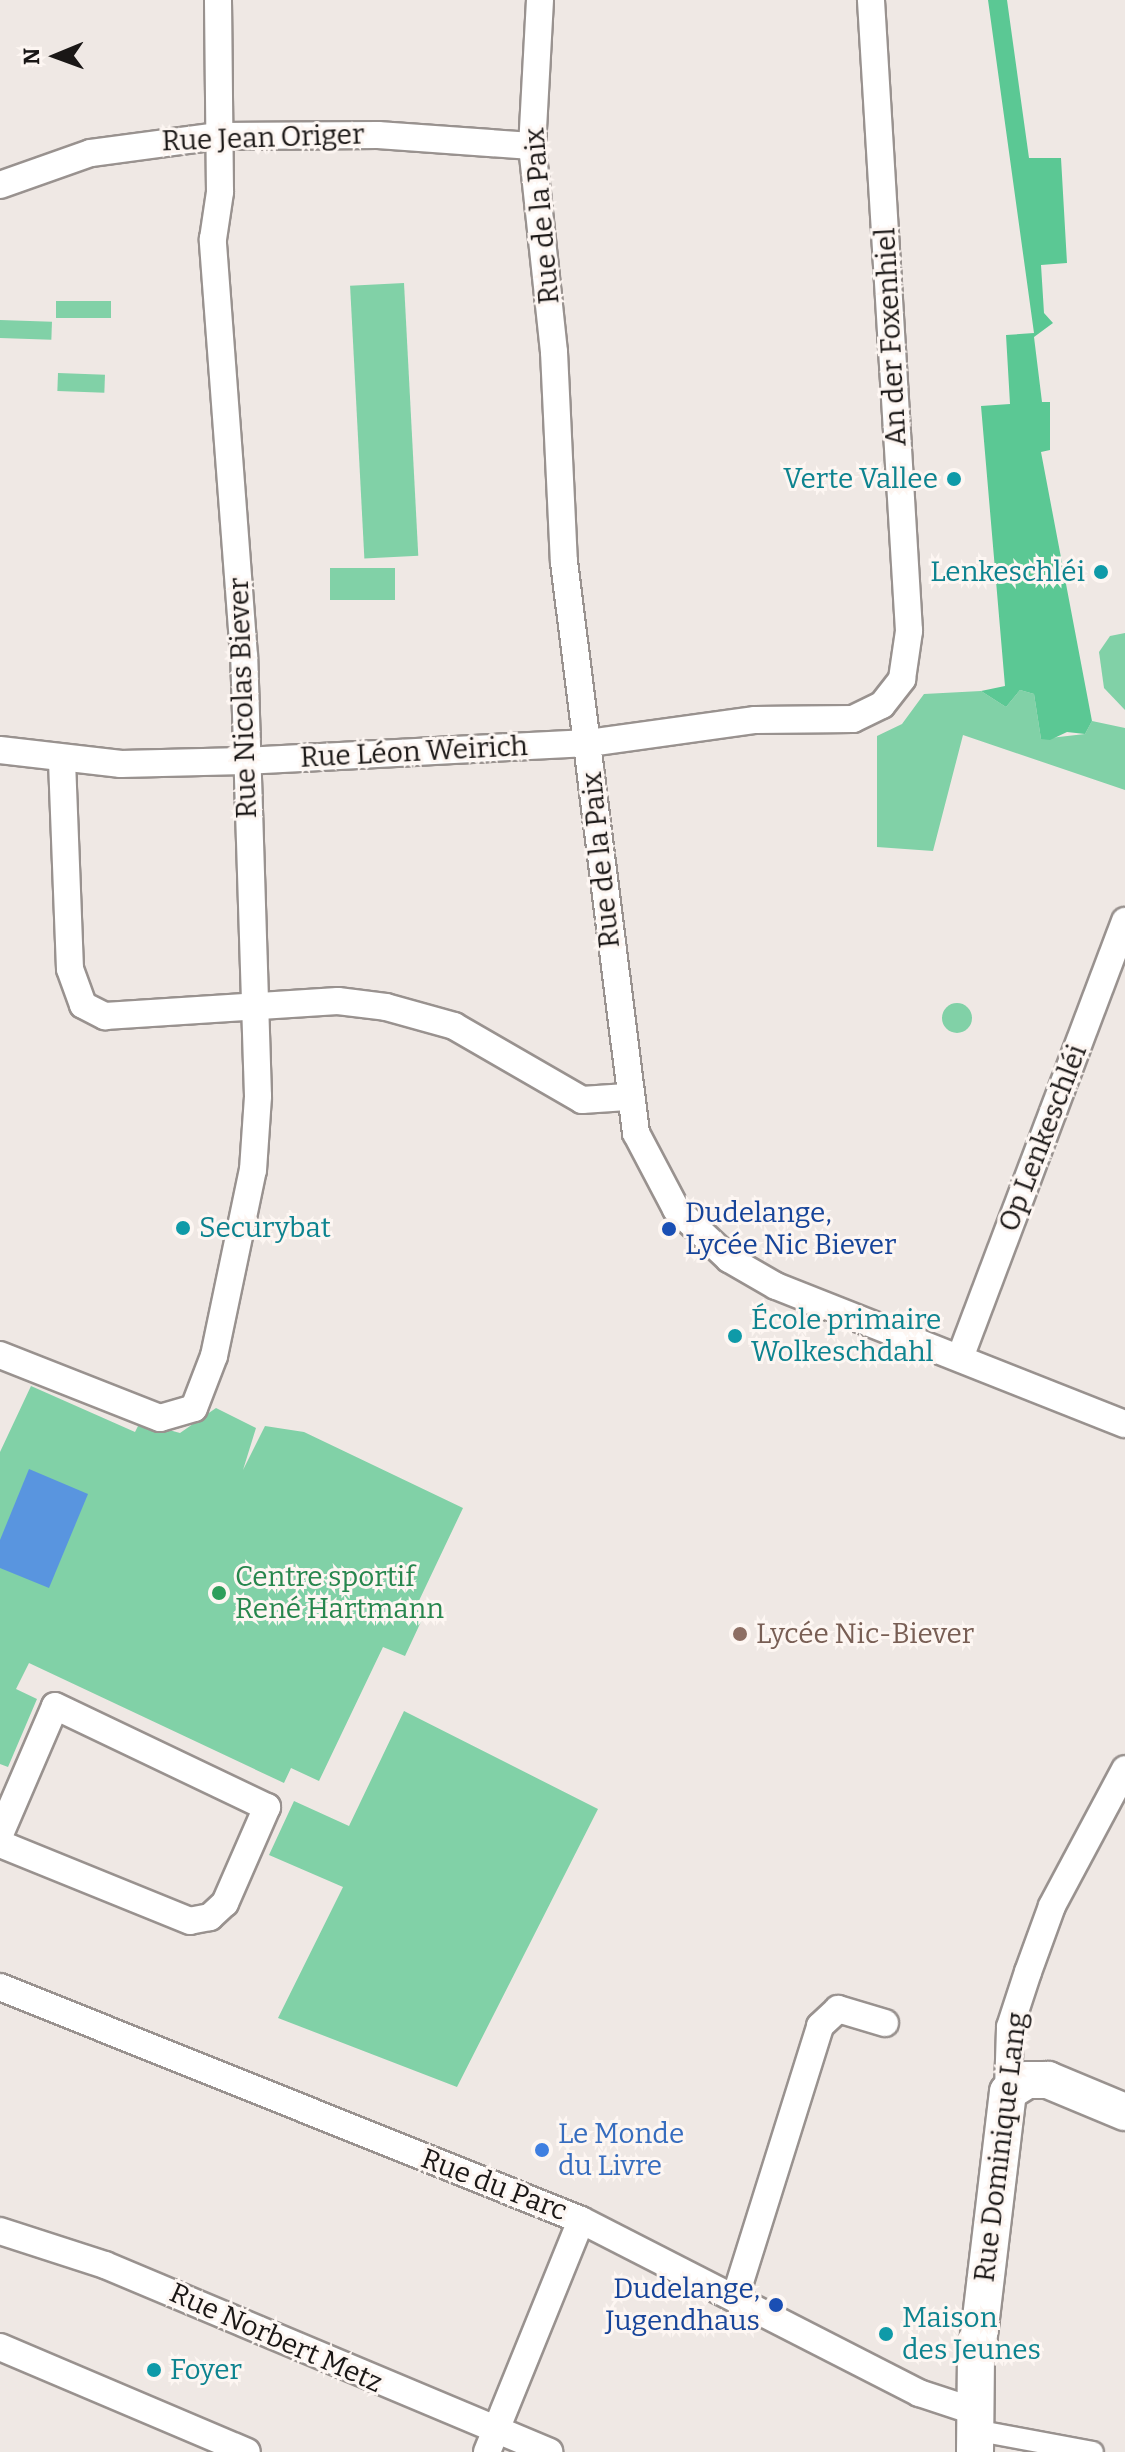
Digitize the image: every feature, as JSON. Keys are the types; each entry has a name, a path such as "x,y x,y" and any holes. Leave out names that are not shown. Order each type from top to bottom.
{"main road":[{"path":"1008,2092 1027,2080 1048,2080 1125,2112"},
{"name":"Rue Dominique Lang","path":"974,2431 993,2177 1008,2092"}],"street":[{"name":"Rue Nicolas Biever","path":"0,1355 160,1418 194,1408 202,1393 253,1170 256,1006 236,514 218,361 218,0"},
{"name":"Rue de la Paix","path":"540,0 532,146 554,352 564,562 589,743 627,1097 649,1164 676,1209 729,1259 776,1286 961,1355 992,1375 1125,1424"},
{"name":"An der Foxenhiel","path":"589,743 755,720 853,719 882,705 902,679 909,631 871,0"},
{"name":"Rue Jean Origer","path":"0,185 91,153 219,136 378,135 532,146"},
{"name":"Rue Léon Weirich","path":"0,750 62,761 244,761 589,743"},
{"path":"62,761 70,969 83,1005 105,1016 256,1006 386,1007 454,1026 582,1100 627,1097"},
{"name":"Op Lenkeschléi","path":"961,1355 1125,921"},
{"path":"0,1834 55,1706 267,1807 225,1903 210,1917 190,1921 0,1844"},
{"name":"Rue Dominique Lang","path":"1008,2092 1010,2027 1028,1972 1052,1906 1125,1769"},
{"name":"Rue du Parc","path":"0,1987 581,2220 919,2393 974,2431"},
{"path":"735,2298 820,2026 838,2009 885,2023"},
{"path":"492,2442 581,2220"},
{"name":"Rue Norbert Metz","path":"0,2231 177,2294 492,2442 549,2452"},
{"path":"0,2347 247,2452"},
{"path":"974,2431 1093,2452"}],"green space":[{"path":"988,0 1007,0 1029,158 1061,158 1067,263 1041,265 1044,313 1053,323 1034,337 1042,402 1050,402 1050,450 1041,452 1092,721 1085,734 1067,732 1050,740 1041,739 1034,694 1020,690 1006,707 981,691 1005,686 981,406 1010,404 1006,335 1034,333"},
{"path":"404,283 418,556 364,558 350,286"},
{"path":"56,301 111,301 111,318 56,318"},
{"path":"0,320 52,322 51,340 0,338"},
{"path":"58,373 105,375 104,393 57,391"},
{"path":"330,568 395,568 395,600 330,600"},
{"path":"1125,633 1125,710 1104,688 1099,652 1110,636"},
{"path":"1020,690 1034,694 1041,739 1085,734 1092,721 1125,728 1125,790 963,735 933,851 877,847 877,736 902,724 924,694 981,691 1006,707"},
{"path":"957,1003 963,1004 971,1012 971,1024 963,1032 957,1033 951,1032 943,1024 942,1018 943,1012 951,1004"},
{"path":"31,1386 135,1432 140,1422 180,1433 216,1408 256,1428 243,1470 265,1426 304,1432 463,1508 416,1607 425,1613 405,1656 383,1647 319,1781 291,1768 284,1783 29,1663 16,1689 37,1699 8,1767 0,1764 0,1452"},
{"path":"404,1711 598,1809 457,2087 278,2018 343,1887 269,1855 294,1801 349,1826"}],"water":[{"path":"29,1469 88,1494 49,1588 0,1568 0,1540"}],"place":[{"name":"Verte Vallee","path":"954,479"},
{"name":"Lenkeschléi","path":"1101,572"},
{"name":"Securybat","path":"183,1228"},
{"name":"Dudelange, Lycée Nic Biever","path":"669,1229"},
{"name":"École primaire Wolkeschdahl","path":"735,1336"},
{"name":"Centre sportif René Hartmann","path":"219,1593"},
{"name":"Lycée Nic-Biever","path":"740,1634"},
{"name":"Le Monde du Livre","path":"542,2150"},
{"name":"Dudelange, Jugendhaus","path":"776,2305"},
{"name":"Maison des Jeunes","path":"886,2334"},
{"name":"Foyer","path":"154,2370"}]}
